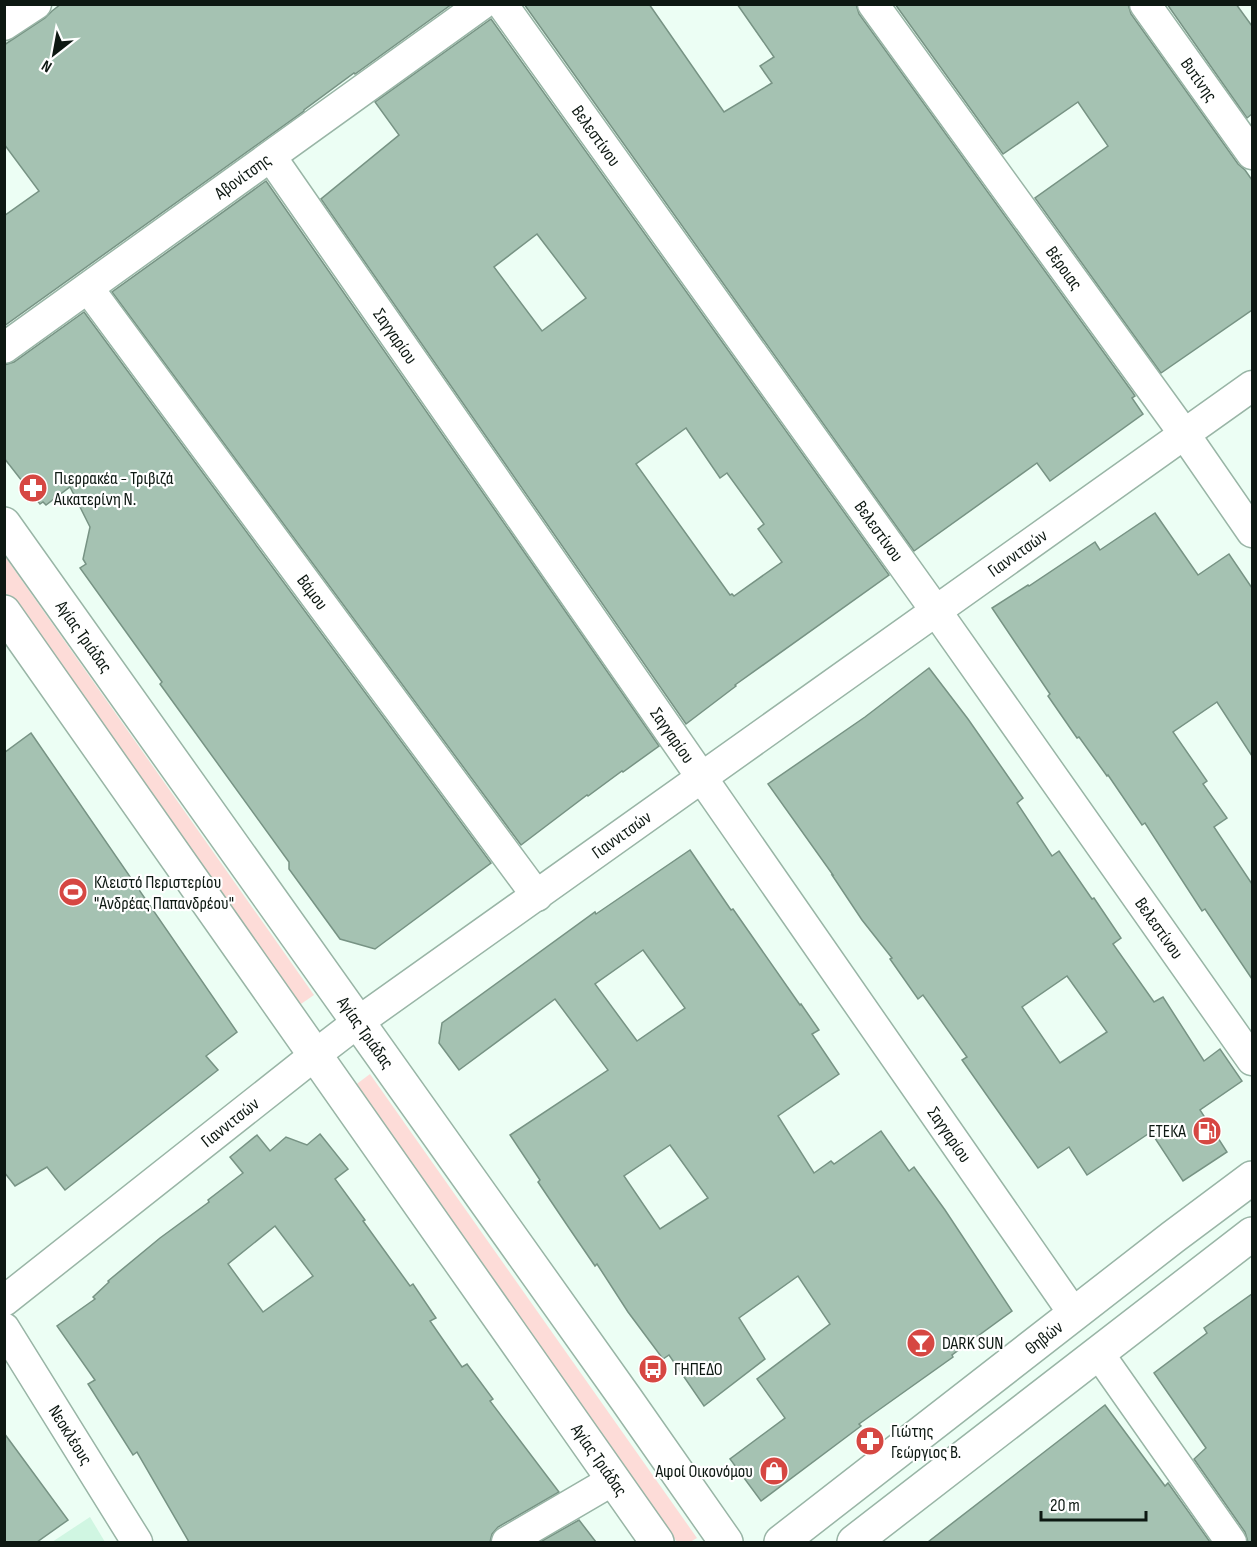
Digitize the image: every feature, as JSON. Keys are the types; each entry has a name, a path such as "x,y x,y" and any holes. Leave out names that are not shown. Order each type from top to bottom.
{"street":[{"path":"4,25 36,4"},
{"name":"Αβονίτσης","path":"4,348 482,4"},
{"name":"Βελεστίνου","path":"502,4 936,611 1252,1060"},
{"name":"Βέροιας","path":"873,4 1185,435 1252,532"},
{"name":"Βυτίνης","path":"1145,4 1252,154"},
{"name":"Σαγγαρίου","path":"271,157 1074,1314"},
{"name":"Βάμου","path":"88,288 537,896"},
{"name":"Γιαννιτσών","path":"4,1301 358,1022 1252,386"},
{"name":"Αγίας Τριάδας","path":"4,524 726,1542"},
{"name":"Αγίας Τριάδας","path":"4,612 657,1542"},
{"name":"Θηβών","path":"781,1542 1252,1178"},
{"path":"854,1542 1252,1234"},
{"name":"Νεοκλέους","path":"4,1328 137,1542"},
{"path":"1099,1354 1231,1542"},
{"path":"507,1542 613,1480"}],"shaded area":[{"path":"4,555 314,995 298,1006 5,592"},
{"path":"370,1074 697,1538 690,1542 677,1542 354,1086"},
{"path":"90,1517 105,1542 52,1542"}],"building":[{"path":"61,4 452,4 4,326 4,216 39,191 4,144 4,45 45,18"},
{"path":"524,4 649,4 724,112 772,83 760,66 774,57 737,4 856,4 859,14 1133,393 1135,396 1132,398 1143,414 1050,481 1037,463 914,551"},
{"path":"895,4 1128,4 1131,14 1238,164 1252,180 1252,310 1161,373 1035,198 1108,146 1078,102 1003,154"},
{"path":"1167,4 1236,4 1252,26 1252,114 1247,118"},
{"path":"491,19 889,575 735,685 686,724 321,199 399,135 375,102","holes":["537,234 586,298 542,331 494,267","686,428 720,478 727,473 764,524 758,529 782,562 734,596 730,595 636,464"]},
{"path":"266,181 659,746 587,795 521,845 112,292"},
{"path":"84,312 491,863 375,949 340,939 289,869 289,862 160,684 162,682 80,568 86,564 83,559 90,527 70,487 46,505 43,502 40,504 4,458 4,365 14,362"},
{"path":"1155,513 1198,575 1229,554 1252,588 1252,756 1217,702 1173,732 1207,781 1203,784 1227,818 1214,827 1252,884 1252,979 1205,909 1202,911 1145,823 1142,825 1108,775 1079,737 1077,738 992,608 1095,542 1100,550"},
{"path":"929,668 1023,798 1017,803 1052,856 1059,851 1121,938 1113,944 1154,1002 1163,997 1204,1061 1220,1049 1242,1081 1200,1110 1227,1152 1183,1181 1151,1132 1087,1175 1069,1147 1038,1168 962,1060 967,1057 923,995 918,999 890,959 892,958 862,920 768,784 865,717","holes":["1067,976 1107,1032 1060,1063 1022,1007"]},
{"name":"Κλειστό Περιστερίου \"Ανδρέας Παπανδρέου\"","path":"31,733 237,1032 206,1056 218,1070 65,1190 47,1167 15,1186 4,1172 4,753"},
{"path":"690,850 819,1030 812,1034 839,1074 778,1116 814,1173 831,1161 834,1164 881,1131 909,1171 914,1167 1012,1311 952,1355 953,1357 859,1424 861,1426 761,1501 730,1459 785,1418 757,1379 830,1324 798,1276 739,1318 765,1359 704,1406 669,1355 663,1359 628,1312 597,1264 595,1266 538,1182 540,1180 510,1135 608,1070 555,999 459,1070 439,1043 442,1023 595,912 596,914","holes":["643,950 685,1008 637,1041 595,984","670,1145 708,1198 660,1229 624,1176"]},
{"path":"320,1134 348,1169 335,1179 410,1286 413,1284 436,1318 430,1321 462,1367 467,1364 493,1399 490,1401 559,1492 498,1527 492,1534 490,1542 189,1542 137,1452 133,1455 88,1384 95,1380 57,1326 95,1299 93,1297 108,1281 243,1173 230,1157 257,1135 270,1151 286,1137 307,1145","holes":["275,1226 313,1276 263,1312 228,1264"]},
{"path":"1252,1294 1252,1542 1248,1542 1245,1532 1194,1459 1206,1448 1154,1373 1207,1333 1204,1328"},
{"path":"1105,1405 1165,1486 1168,1483 1210,1542 928,1542"},
{"path":"4,1433 68,1520 37,1542 4,1542"},
{"path":"579,1520 596,1542 540,1542"}],"place":[{"name":"Πιερρακέα - Τριβιζά Αικατερίνη Ν.","path":"33,488"},
{"name":"Κλειστό Περιστερίου \"Ανδρέας Παπανδρέου\"","path":"73,892"},
{"name":"ΕΤΕΚΑ","path":"1207,1131"},
{"name":"DARK SUN","path":"921,1343"},
{"name":"ΓΗΠΕΔΟ","path":"653,1369"},
{"name":"Γιώτης Γεώργιος Β.","path":"870,1441"},
{"name":"Αφοί Οικονόμου","path":"774,1471"}]}
